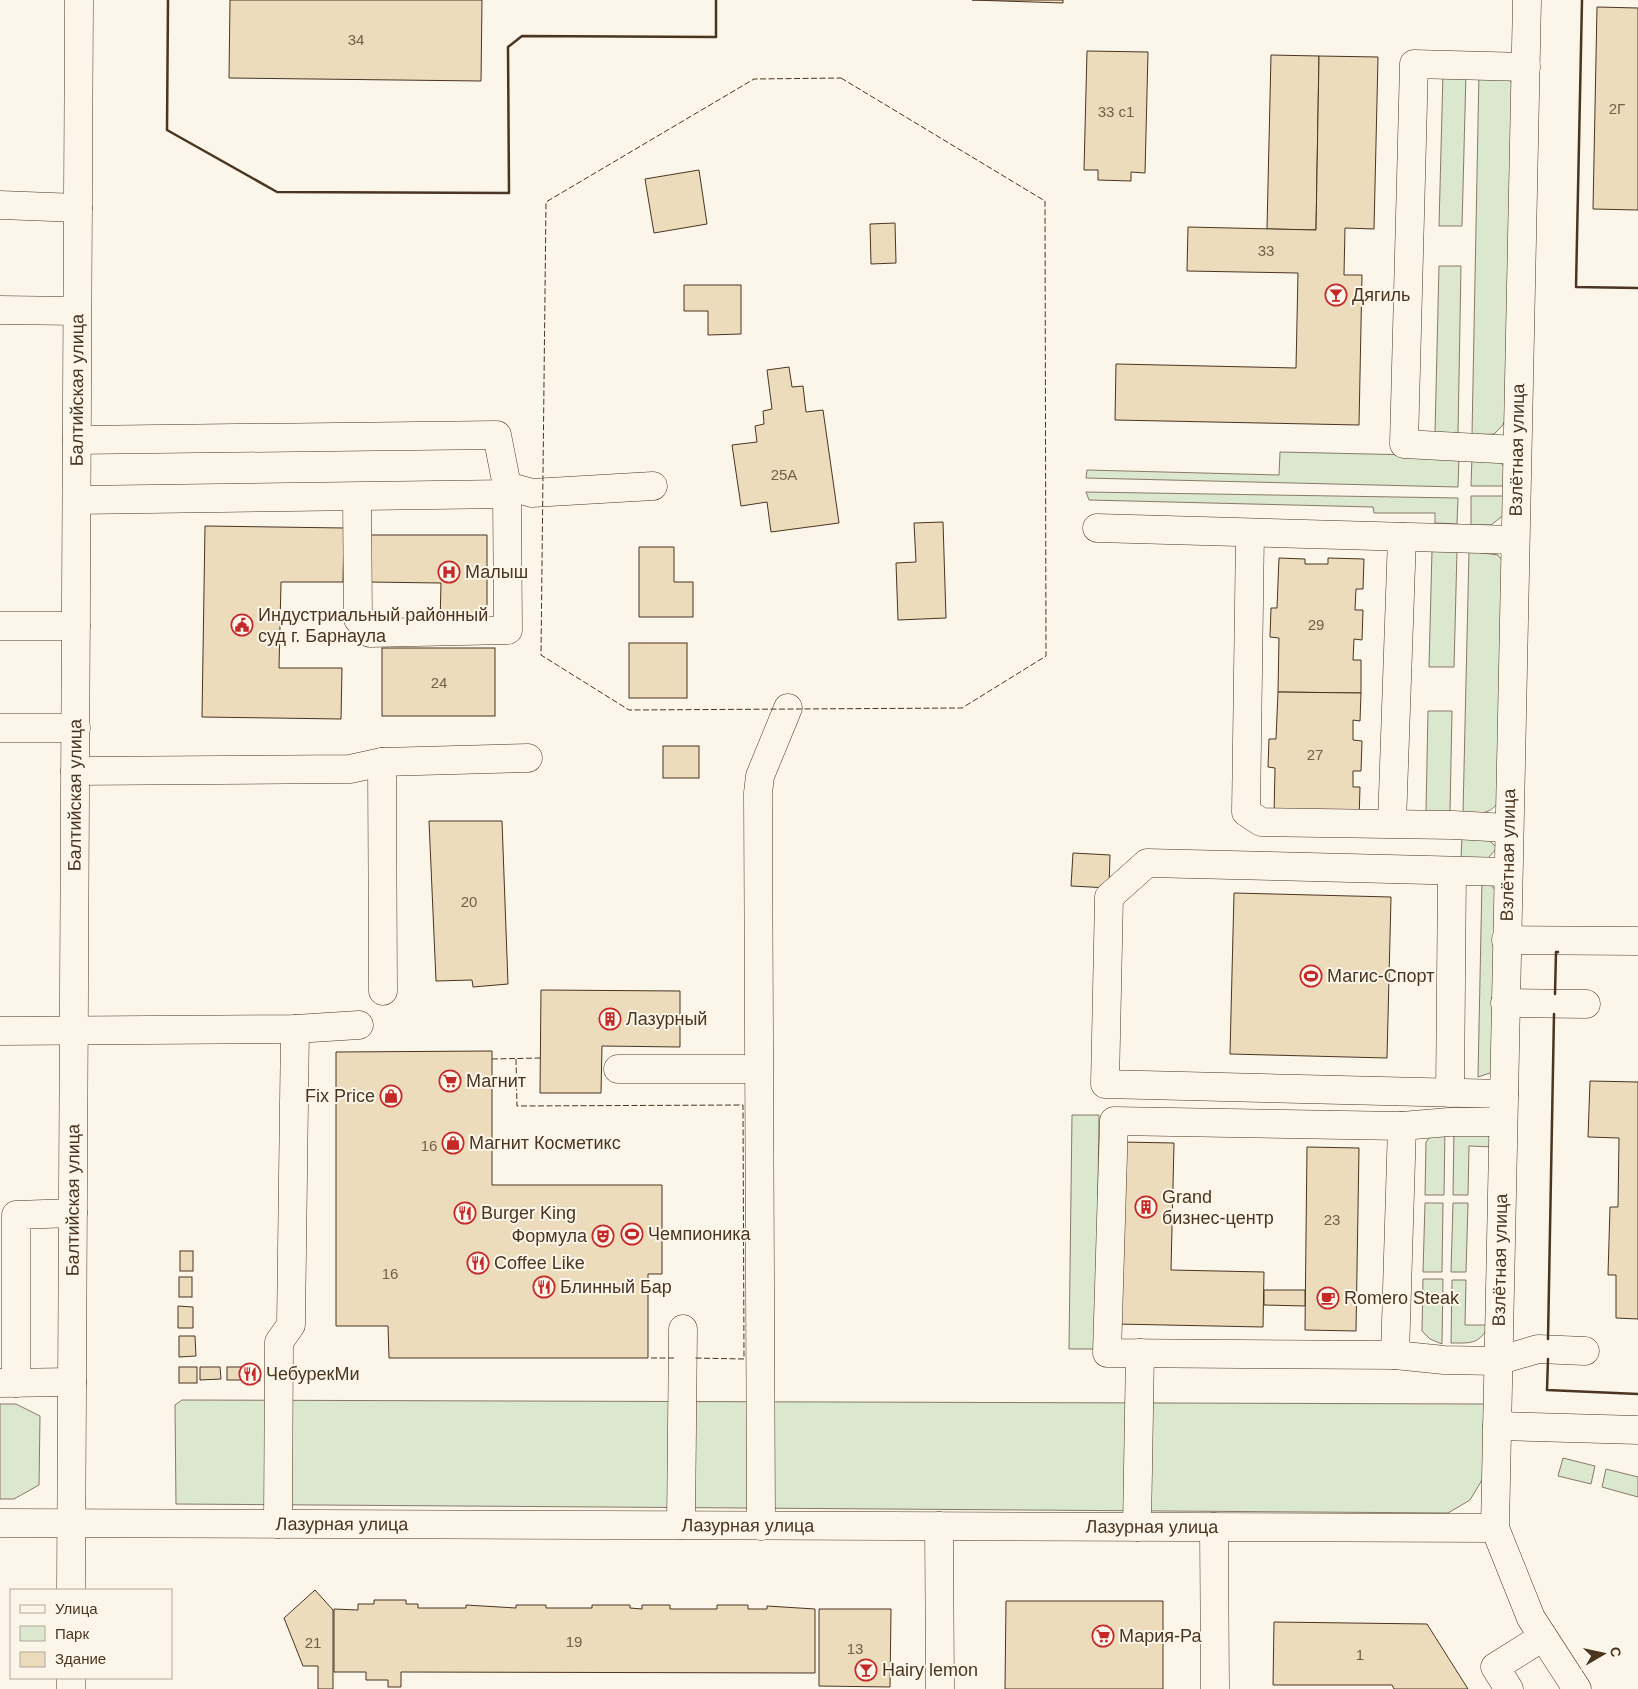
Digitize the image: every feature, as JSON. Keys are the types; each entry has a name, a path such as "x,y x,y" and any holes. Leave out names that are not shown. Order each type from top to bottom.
{"street":[{"name":"Балтийская улица","path":"71,1589 79,0"},
{"name":"Взлётная улица","path":"1527,0 1508,828 1495,1528 1531,1618 1577,1689"},
{"path":"1517,450 1404,444 1414,64 1526,67"},
{"path":"0,205 78,208"},
{"path":"0,310 77,310"},
{"path":"77,440 497,435 507,490 508,630 370,633 358,619 357,497"},
{"path":"77,500 357,497 507,490 532,492 653,486"},
{"path":"1097,528 1515,540"},
{"path":"1250,533 1246,812 1261,822 1392,823 1508,828"},
{"path":"1392,823 1402,537"},
{"path":"0,626 76,626"},
{"path":"761,1526 758,793 760,776 788,708"},
{"path":"0,728 76,728"},
{"path":"75,771 350,769 382,762 528,758"},
{"path":"382,762 383,991"},
{"path":"1504,1094 1105,1084 1109,897 1147,863 1508,872"},
{"path":"1450,1093 1452,871"},
{"path":"1506,940 1638,941"},
{"path":"1505,1003 1586,1004"},
{"path":"0,1031 294,1029 359,1025"},
{"path":"278,1524 279,1342 291,1325 294,1029"},
{"path":"618,1069 758,1069"},
{"path":"1503,1122 1449,1122 1402,1126 1114,1121 1108,1353 1395,1355 1444,1360 1497,1361 1538,1350 1585,1350"},
{"path":"1395,1355 1402,1126"},
{"path":"72,1382 8,1383 16,1215 73,1213"},
{"path":"681,1525 683,1330"},
{"path":"1137,1527 1140,1353"},
{"path":"1496,1426 1638,1430"},
{"name":"Лазурная улица","path":"0,1523 1495,1528"},
{"path":"939,1526 940,1689"},
{"path":"1214,1527 1215,1689"},
{"path":"1509,1689 1495,1667 1544,1636"}],"green space":[{"path":"1479,72 1509,79 1515,88 1507,415 1503,425 1494,434 1472,435"},
{"path":"1443,73 1466,73 1462,226 1439,226"},
{"path":"1439,266 1461,266 1458,433 1435,433"},
{"path":"1280,452 1459,456 1458,487 1086,478 1087,470 1279,475"},
{"path":"1472,456 1500,462 1506,469 1508,486 1471,486"},
{"path":"1086,492 1458,498 1457,524 1435,523 1435,513 1374,513 1373,507 1089,500"},
{"path":"1471,496 1508,496 1505,514 1491,525 1471,525"},
{"path":"1432,550 1457,551 1454,667 1429,667"},
{"path":"1469,551 1498,555 1504,563 1500,800 1492,809 1475,814 1463,813"},
{"path":"1428,711 1452,711 1450,812 1426,811"},
{"path":"1462,837 1488,839 1497,848 1488,858 1461,858"},
{"path":"1482,881 1490,884 1498,893 1495,1066 1490,1073 1478,1077"},
{"path":"1072,1115 1099,1115 1096,1349 1069,1349"},
{"path":"1445,1127 1444,1195 1425,1195 1426,1142 1433,1133"},
{"path":"1454,1128 1489,1134 1494,1147 1469,1146 1468,1195 1453,1195"},
{"path":"1425,1203 1443,1203 1442,1272 1423,1272"},
{"path":"1453,1203 1468,1203 1466,1272 1451,1272"},
{"path":"1423,1279 1443,1279 1442,1344 1430,1339 1422,1331"},
{"path":"1452,1280 1466,1280 1465,1325 1490,1325 1482,1336 1475,1341 1451,1343"},
{"path":"182,1400 1486,1404 1485,1475 1470,1500 1448,1513 176,1504 175,1405"},
{"path":"0,1404 16,1404 40,1416 39,1485 14,1499 0,1499"},
{"path":"1563,1458 1595,1466 1591,1484 1558,1476"},
{"path":"1606,1469 1638,1477 1638,1497 1602,1487"}],"building":[{"path":"230,0 482,0 481,81 229,78"},
{"path":"972,0 1063,0 1063,3"},
{"path":"1597,7 1638,8 1638,210 1593,209"},
{"path":"1087,51 1148,52 1145,173 1131,172 1131,181 1098,180 1098,170 1084,170"},
{"path":"1271,55 1319,56 1316,230 1267,229"},
{"path":"1319,56 1378,57 1374,229 1345,228 1344,275 1362,275 1359,425 1115,420 1116,364 1296,368 1298,273 1187,271 1188,227 1316,230"},
{"path":"699,170 707,224 654,233 645,179"},
{"path":"895,223 896,263 871,264 870,224"},
{"path":"684,285 741,285 741,334 708,335 708,311 684,311"},
{"path":"789,367 792,387 803,386 806,412 823,410 839,523 771,532 767,502 741,506 732,445 757,442 755,426 764,424 763,411 772,409 767,370"},
{"path":"943,522 946,618 898,620 896,563 916,562 914,523"},
{"name":"Индустриальный районный суд г. Барнаула","path":"205,526 344,528 343,582 281,582 279,668 342,668 341,719 202,717"},
{"path":"369,535 487,535 487,624 440,624 441,583 369,582"},
{"path":"639,547 674,547 674,582 693,582 693,617 639,617"},
{"path":"1279,558 1305,559 1305,564 1328,564 1328,558 1364,559 1363,589 1356,589 1355,610 1363,610 1362,640 1354,639 1353,660 1361,660 1361,693 1278,692 1279,638 1270,637 1271,608 1277,608"},
{"path":"629,643 687,643 687,698 629,698"},
{"path":"382,648 495,648 495,716 382,716"},
{"path":"1278,692 1361,693 1360,721 1353,720 1353,740 1362,741 1361,771 1353,771 1353,787 1360,787 1359,820 1274,816 1275,768 1268,767 1269,739 1276,739"},
{"path":"663,746 699,746 699,778 663,778"},
{"path":"429,821 502,821 508,984 473,987 472,980 436,981"},
{"path":"1073,853 1110,855 1109,888 1071,886"},
{"name":"Магис-Спорт","path":"1234,893 1391,897 1387,1058 1230,1054"},
{"name":"Лазурный","path":"541,990 680,991 680,1047 602,1046 601,1093 540,1093"},
{"path":"492,1051 492,1185 662,1185 662,1274 648,1274 648,1358 389,1358 388,1326 336,1326 336,1052"},
{"path":"1590,1081 1638,1082 1638,1319 1616,1318 1616,1275 1608,1275 1610,1207 1618,1207 1619,1138 1588,1137"},
{"name":"Grand бизнес-центр","path":"1121,1142 1174,1143 1171,1270 1264,1272 1263,1327 1117,1324"},
{"path":"1307,1147 1359,1148 1356,1331 1305,1330"},
{"path":"180,1251 193,1251 193,1271 180,1271"},
{"path":"179,1277 192,1277 192,1297 179,1297"},
{"path":"1264,1290 1305,1290 1305,1306 1264,1305"},
{"path":"178,1306 193,1307 193,1328 178,1328"},
{"path":"179,1336 195,1336 196,1356 179,1357"},
{"path":"179,1367 197,1367 197,1383 179,1383"},
{"path":"200,1367 220,1367 221,1379 200,1380"},
{"path":"227,1367 241,1367 241,1380 227,1380"},
{"path":"244,1368 259,1368 260,1381 245,1381"},
{"path":"315,1590 333,1610 333,1689 318,1689 318,1666 303,1666 284,1618"},
{"path":"374,1600 406,1600 406,1604 418,1604 418,1608 466,1608 466,1605 516,1608 516,1605 546,1605 546,1608 592,1608 592,1605 630,1605 630,1608 642,1609 642,1605 670,1605 670,1609 717,1609 717,1605 748,1605 748,1609 767,1609 767,1606 815,1609 815,1673 401,1672 401,1687 388,1687 388,1680 366,1680 366,1672 334,1672 334,1609 358,1610 358,1604 374,1604"},
{"path":"1006,1601 1163,1601 1163,1689 1005,1689"},
{"path":"819,1609 891,1609 890,1687 819,1686"},
{"path":"1274,1622 1427,1624 1468,1689 1394,1689 1392,1685 1273,1685"}],"fence":[{"path":"841,78 1045,201 1046,656 962,708 629,710 541,655 546,202 754,79 841,78"},
{"path":"492,1059 540,1058"},
{"path":"516,1059 517,1106 743,1105 744,1359 694,1358"},
{"path":"651,1358 674,1358"}],"wall":[{"path":"168,0 167,130 277,192 509,193 508,47 522,36 716,37 716,0"},
{"path":"1582,0 1576,287 1638,288"},
{"path":"1555,994 1556,952 1558,952"},
{"path":"1548,1339 1554,1014"},
{"path":"1548,1359 1547,1390 1638,1394"}],"place":[{"name":"Дягиль","path":"1336,295"},
{"name":"Малыш","path":"449,572"},
{"name":"Индустриальный районный суд г. Барнаула","path":"242,625"},
{"name":"Магис-Спорт","path":"1311,976"},
{"name":"Лазурный","path":"610,1019"},
{"name":"Магнит","path":"450,1081"},
{"name":"Fix Price","path":"391,1096"},
{"name":"Магнит Косметикс","path":"453,1143"},
{"name":"Grand бизнес-центр","path":"1146,1207"},
{"name":"Burger King","path":"465,1213"},
{"name":"Чемпионика","path":"632,1234"},
{"name":"Формула","path":"603,1236"},
{"name":"Coffee Like","path":"478,1263"},
{"name":"Блинный Бар","path":"544,1287"},
{"name":"Romero Steak","path":"1328,1298"},
{"name":"ЧебурекМи","path":"250,1374"},
{"name":"Мария-Ра","path":"1103,1636"},
{"name":"Hairy lemon","path":"866,1670"}]}
